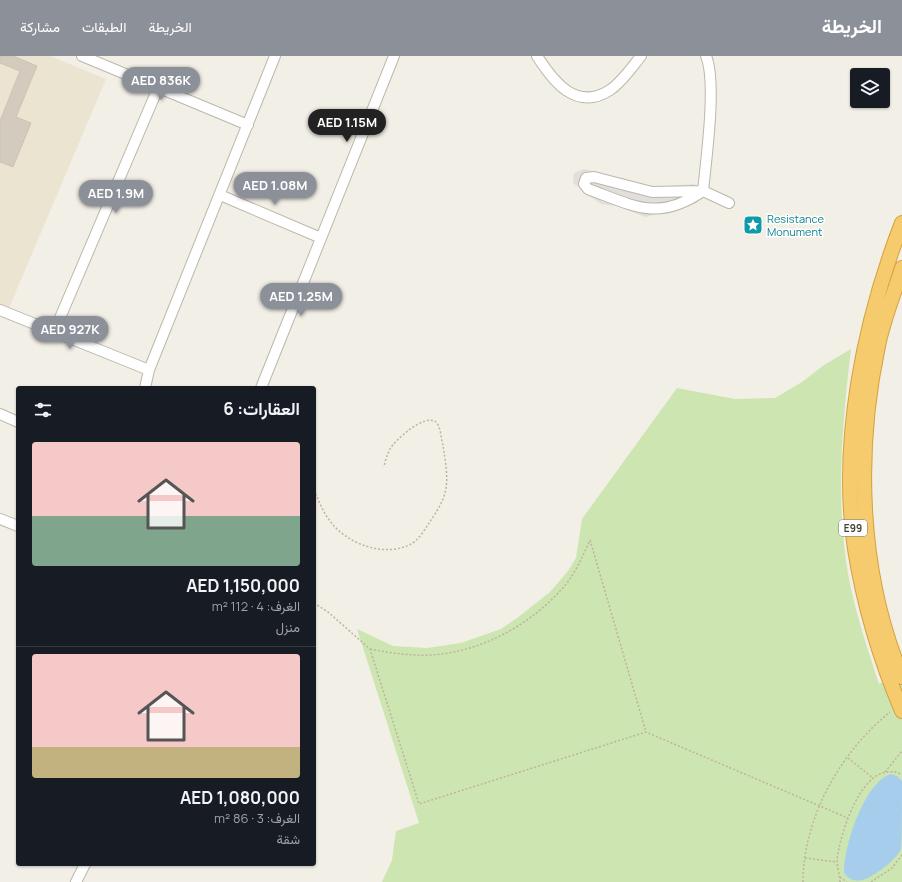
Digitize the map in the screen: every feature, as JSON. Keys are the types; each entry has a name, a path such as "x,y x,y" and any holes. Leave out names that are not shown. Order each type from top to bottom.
{"highway":[{"name":"E99","path":"896,712 872,627 855,549 852,512 852,448 883,278 902,222"},
{"name":"E99","path":"902,268 872,344 873,373 865,469 867,546 883,624 902,677"}],"street":[{"path":"145,386 149,370 275,56"},
{"path":"263,386 394,56"},
{"path":"537,56 551,78 559,86 570,93 587,97 610,90 641,56"},
{"path":"703,191 711,74 706,56"},
{"path":"86,57 248,125"},
{"path":"54,332 158,88"},
{"path":"703,191 688,201 669,208 653,210 637,207 588,189 584,181 588,177 594,177 652,192 703,191 729,203"},
{"path":"220,195 321,238"},
{"path":"0,310 149,370"},
{"path":"0,414 16,421"},
{"path":"0,519 16,525"},
{"path":"76,882 84,866"}],"path":[{"path":"316,495 322,510 336,528 353,541 369,548 385,550 402,548 410,545 417,539 437,511 445,494 446,478 444,457 439,426 436,422 430,420 423,421 394,443 387,454 384,467"},
{"path":"370,649 393,653 431,655 472,648 501,636 532,616 567,582 590,540 646,732"},
{"path":"316,604 328,612 370,649 419,804 646,732 848,818"},
{"path":"803,882 805,858 820,806 848,758 875,724 896,712"},
{"path":"840,882 837,862 840,842 848,818 863,790 873,778 885,772 902,751"},
{"path":"848,758 873,778"},
{"path":"885,772 897,772 902,775"},
{"path":"871,882 892,868 902,855"},
{"path":"805,858 837,862"},
{"path":"840,877 847,882"}],"shaded area":[{"path":"0,56 50,56 106,79 9,308 0,304"},
{"path":"584,169 655,187 695,184 697,203 690,204 676,210 645,217 617,206 601,204 573,183 574,173"}],"green space":[{"path":"851,349 841,464 842,522 849,579 855,606 879,684 902,672 902,882 382,882 392,860 396,831 419,823 357,629 393,646 427,648 461,643 501,629 550,592 568,571 576,558 582,519 677,388 735,399 775,398"}],"water":[{"path":"891,774 897,776 902,781 901,849 891,862 873,875 861,880 852,880 844,873 847,848 851,833 864,802 872,789 881,780"}],"building":[{"path":"0,56 13,56 37,66 16,117 31,123 13,167 0,162 0,121 20,71 0,63"}],"place":[{"name":"Resistance Monument","path":"753,225"}]}
